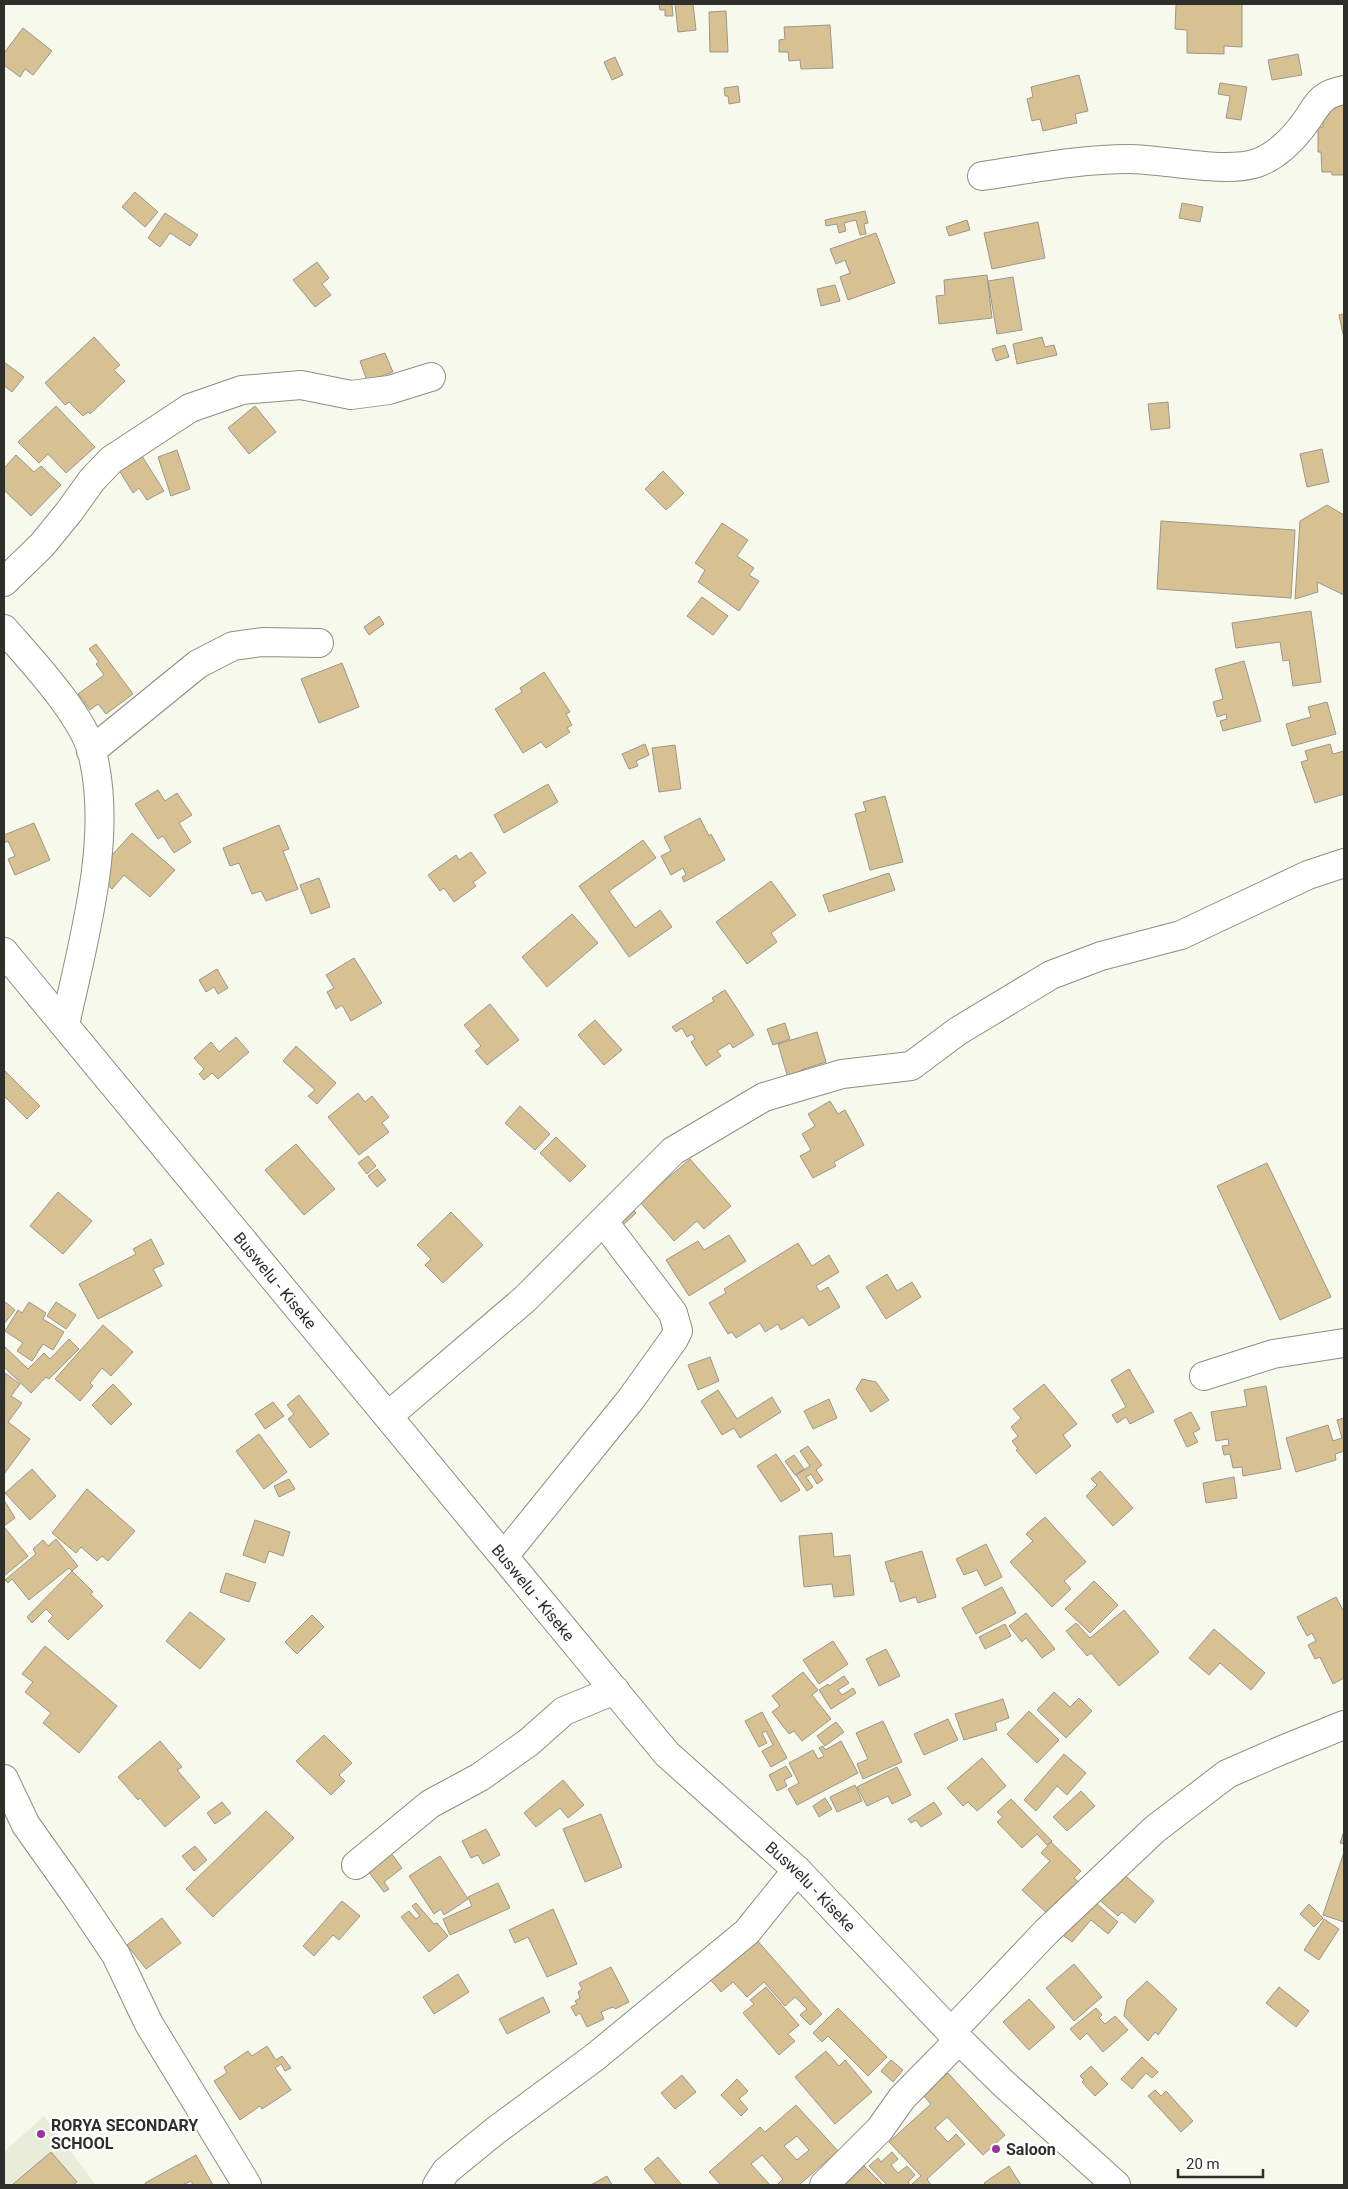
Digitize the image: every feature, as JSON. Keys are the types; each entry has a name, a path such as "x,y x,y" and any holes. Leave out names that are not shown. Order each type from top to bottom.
{"street":[{"path":"982,176 1085,161 1129,159 1225,167 1256,163 1276,153 1302,128 1319,101 1334,92 1344,90"},
{"path":"4,582 42,545 92,480 111,460 190,408 242,390 301,386 351,395 390,390 430,377"},
{"path":"4,629 38,667 78,723 92,751 101,808 90,906 65,1025"},
{"path":"92,751 198,664 234,646 262,642 319,643"},
{"path":"388,1416 525,1299 673,1151 764,1097 842,1074 911,1066 958,1031 1051,976 1100,956 1180,935 1308,875 1344,863"},
{"name":"Buswelu - Kiseke","path":"4,952 668,1754 797,1870 955,2036 1004,2084 1116,2185"},
{"path":"504,1556 631,1399 678,1331 673,1313 603,1221"},
{"path":"1204,1376 1273,1354 1344,1343"},
{"path":"356,1865 430,1804 480,1777 529,1742 564,1712 615,1690"},
{"path":"824,2185 880,2128 902,2098 1046,1932 1154,1828 1227,1774 1344,1725"},
{"path":"4,1778 26,1825 116,1955 149,2024 247,2185"},
{"path":"437,2185 446,2171 494,2131 595,2057 747,1932 797,1870"}],"shaded area":[{"name":"RORYA SECONDARY SCHOOL","path":"44,2116 96,2185 4,2185 4,2152"}],"building":[{"path":"659,4 672,4 673,16 665,16 665,10 660,10"},
{"path":"675,4 693,4 696,30 678,32"},
{"path":"1176,4 1242,4 1242,47 1224,46 1224,54 1187,53 1187,30 1175,29"},
{"path":"726,11 728,52 710,52 709,12"},
{"path":"830,25 833,68 801,69 800,60 789,61 788,52 779,52 779,40 785,39 784,27"},
{"path":"23,28 52,51 33,75 25,69 20,77 4,65 4,53"},
{"path":"1298,54 1302,75 1272,80 1268,60"},
{"path":"615,57 623,75 612,80 604,62"},
{"path":"1079,75 1088,111 1075,114 1077,123 1043,131 1040,119 1032,121 1027,99 1033,97 1031,87"},
{"path":"1220,83 1247,87 1241,120 1226,118 1230,96 1218,94"},
{"path":"738,86 740,102 729,104 724,88"},
{"path":"1344,103 1344,175 1332,175 1332,172 1322,172 1321,152 1318,152 1318,127 1323,127 1322,104"},
{"path":"135,192 158,212 145,227 122,207"},
{"path":"1182,203 1203,207 1200,222 1179,218"},
{"path":"865,211 868,223 864,224 866,234 860,235 856,220 844,223 846,231 839,233 837,224 826,226 825,220"},
{"path":"165,213 198,235 190,246 170,233 160,247 148,238"},
{"path":"967,220 970,230 949,236 946,227"},
{"path":"1038,222 1045,258 992,269 984,233"},
{"path":"876,233 895,283 848,300 840,277 850,273 845,260 836,264 830,249"},
{"path":"317,262 329,278 322,284 331,295 315,307 293,280"},
{"path":"987,275 992,318 939,324 936,296 945,295 944,280"},
{"path":"1013,277 1022,330 997,334 988,281"},
{"path":"835,285 840,301 821,306 817,289"},
{"path":"1344,314 1344,334 1343,334 1339,315"},
{"path":"94,337 120,365 114,370 125,381 90,414 88,412 83,416 69,402 65,405 45,383"},
{"path":"1042,337 1045,347 1054,345 1057,355 1017,364 1013,344"},
{"path":"1005,345 1009,357 996,361 992,349"},
{"path":"385,353 393,372 367,381 360,361"},
{"path":"4,362 24,377 12,392 4,386"},
{"path":"1168,402 1170,428 1151,430 1148,404"},
{"path":"56,406 95,447 66,473 48,454 39,463 18,442"},
{"path":"255,406 276,432 249,454 228,428"},
{"path":"1322,449 1329,482 1307,487 1300,454"},
{"path":"177,450 190,489 171,496 158,457"},
{"path":"16,455 34,472 41,466 61,485 31,516 4,490 4,468"},
{"path":"142,456 164,491 147,500 139,488 133,493 119,470"},
{"path":"663,471 684,493 666,510 645,489"},
{"path":"1327,505 1344,515 1344,595 1317,582 1318,592 1295,599 1300,521"},
{"path":"1161,521 1295,530 1291,598 1157,589"},
{"path":"722,523 748,540 737,556 754,568 749,575 759,581 739,611 698,582 705,570 695,563"},
{"path":"702,597 728,616 713,635 687,616"},
{"path":"1311,611 1321,682 1293,686 1289,660 1283,661 1280,642 1236,648 1232,623"},
{"path":"379,616 384,624 369,635 364,627"},
{"path":"96,644 133,694 106,714 98,704 90,710 78,694 104,675 96,664 99,662 89,649"},
{"path":"1244,661 1261,721 1223,731 1220,721 1227,719 1226,714 1217,717 1213,702 1223,699 1215,669"},
{"path":"342,663 359,707 319,723 301,679"},
{"path":"544,672 570,712 566,714 572,725 567,728 570,732 546,748 541,742 523,753 495,709 522,692 520,688"},
{"path":"1327,702 1336,734 1292,746 1286,724 1311,717 1308,707"},
{"path":"645,744 649,755 636,761 638,766 629,769 622,754"},
{"path":"1330,744 1333,754 1344,751 1344,794 1315,803 1301,762 1308,760 1305,751"},
{"path":"675,745 681,789 659,792 652,748"},
{"path":"548,784 558,802 504,833 494,815"},
{"path":"158,790 165,801 177,793 192,815 179,823 191,842 174,853 163,836 158,839 135,804"},
{"path":"885,796 903,862 870,870 855,814 866,811 863,802"},
{"path":"700,818 725,860 684,882 682,877 686,875 683,868 671,875 661,856 671,851 664,837"},
{"path":"34,823 50,860 15,875 8,859 15,856 8,841 4,843 4,835"},
{"path":"279,825 289,849 283,851 298,889 266,901 261,891 252,894 239,863 230,866 223,848"},
{"path":"132,833 175,870 150,897 124,875 112,889 95,874"},
{"path":"643,840 656,858 609,891 635,928 660,910 672,927 629,957 579,886"},
{"path":"471,852 486,873 473,882 476,886 454,902 444,888 440,891 428,875 456,855 459,860"},
{"path":"889,873 895,890 829,912 823,895"},
{"path":"319,878 330,907 311,914 300,885"},
{"path":"771,881 796,915 771,933 777,942 747,964 716,922"},
{"path":"572,914 598,943 547,987 522,957"},
{"path":"354,958 382,1003 351,1021 342,1005 336,1009 327,992 334,988 326,975"},
{"path":"217,969 228,988 218,994 214,987 206,992 199,980"},
{"path":"725,990 754,1035 733,1048 730,1043 717,1051 721,1056 706,1066 691,1042 695,1039 692,1034 687,1037 682,1028 676,1032 672,1027 714,1001 712,998"},
{"path":"490,1004 519,1040 487,1065 475,1051 481,1046 464,1025"},
{"path":"595,1020 622,1050 604,1065 578,1035"},
{"path":"785,1023 790,1039 773,1045 767,1029"},
{"path":"817,1032 826,1062 801,1070 802,1073 788,1078 778,1044"},
{"path":"236,1037 249,1052 218,1079 212,1073 204,1080 199,1074 204,1069 194,1058 211,1042 219,1052"},
{"path":"296,1046 336,1083 317,1104 308,1096 315,1090 283,1061"},
{"path":"4,1070 40,1106 27,1119 4,1096"},
{"path":"358,1093 365,1102 372,1096 389,1117 382,1123 389,1132 359,1155 328,1117"},
{"path":"830,1101 838,1114 845,1110 864,1145 834,1162 836,1166 813,1178 800,1156 811,1150 802,1134 815,1126 808,1114"},
{"path":"520,1106 550,1134 535,1150 505,1123"},
{"path":"556,1137 586,1166 570,1182 540,1153"},
{"path":"296,1144 335,1189 304,1215 265,1170"},
{"path":"368,1156 376,1166 367,1174 358,1163"},
{"path":"690,1159 731,1206 704,1229 697,1221 674,1241 640,1202"},
{"path":"1267,1163 1331,1297 1280,1320 1217,1186"},
{"path":"377,1169 386,1180 377,1187 368,1176"},
{"path":"58,1192 92,1221 63,1254 30,1226"},
{"path":"627,1203 636,1213 622,1226 613,1215"},
{"path":"451,1212 483,1245 443,1283 425,1265 431,1259 417,1245"},
{"path":"729,1235 746,1261 689,1296 666,1260 698,1241 704,1250"},
{"path":"151,1239 164,1264 153,1269 162,1286 98,1319 79,1284 136,1254 133,1249"},
{"path":"798,1243 812,1266 829,1255 839,1272 816,1286 820,1292 828,1287 840,1307 809,1326 803,1317 781,1330 778,1324 765,1332 760,1323 736,1338 732,1332 728,1334 709,1303 726,1293 724,1289"},
{"path":"887,1274 897,1291 912,1282 921,1297 886,1319 866,1287"},
{"path":"4,1301 15,1310 4,1324"},
{"path":"29,1302 46,1313 43,1319 64,1332 53,1350 43,1344 32,1361 17,1351 23,1343 5,1331 18,1310 22,1313"},
{"path":"56,1302 76,1315 66,1329 47,1316"},
{"path":"103,1325 133,1352 111,1376 102,1368 90,1383 93,1386 80,1401 55,1379"},
{"path":"69,1339 79,1349 49,1379 46,1377 31,1393 4,1367 4,1346 28,1369 44,1353 50,1359"},
{"path":"710,1357 719,1381 698,1390 688,1365"},
{"path":"1129,1369 1154,1412 1130,1424 1126,1417 1117,1423 1112,1415 1126,1407 1111,1380"},
{"path":"5,1373 20,1384 11,1396 22,1403 8,1422 30,1439 4,1474"},
{"path":"862,1379 876,1382 889,1400 871,1412 856,1389"},
{"path":"113,1384 132,1404 111,1425 92,1405"},
{"path":"1044,1384 1077,1424 1063,1435 1071,1446 1036,1474 1016,1450 1018,1449 1012,1441 1018,1436 1011,1427 1021,1418 1013,1409"},
{"path":"1266,1386 1281,1469 1243,1476 1242,1467 1233,1468 1230,1454 1224,1455 1222,1446 1229,1445 1228,1439 1216,1441 1211,1412 1247,1406 1244,1390"},
{"path":"718,1390 737,1419 772,1397 781,1412 740,1438 734,1428 722,1435 701,1401"},
{"path":"299,1395 329,1434 310,1448 288,1419 294,1414 287,1405"},
{"path":"829,1399 837,1418 813,1429 804,1411"},
{"path":"273,1402 284,1416 265,1429 255,1414"},
{"path":"1191,1412 1200,1429 1193,1433 1198,1442 1187,1447 1174,1420"},
{"path":"1344,1418 1344,1451 1335,1454 1336,1460 1296,1472 1286,1438 1328,1425 1333,1441 1342,1438 1337,1420"},
{"path":"259,1434 287,1472 264,1489 236,1451"},
{"path":"808,1446 822,1465 816,1470 823,1480 817,1484 811,1474 806,1477 813,1487 807,1491 796,1475 810,1466 800,1451"},
{"path":"776,1454 800,1490 781,1502 757,1466"},
{"path":"794,1455 804,1469 795,1475 785,1461"},
{"path":"32,1469 56,1496 30,1520 5,1493"},
{"path":"1100,1471 1133,1508 1113,1526 1086,1496 1097,1485 1091,1479"},
{"path":"1234,1477 1237,1498 1206,1503 1203,1483"},
{"path":"289,1479 295,1489 279,1497 274,1486"},
{"path":"87,1489 135,1531 108,1561 102,1556 97,1561 81,1547 76,1553 52,1533"},
{"path":"4,1500 15,1518 4,1526"},
{"path":"1045,1517 1086,1562 1064,1581 1071,1589 1052,1607 1010,1562 1033,1541 1026,1534"},
{"path":"255,1520 290,1532 283,1556 269,1551 265,1563 243,1555"},
{"path":"4,1527 28,1556 4,1576"},
{"path":"832,1533 834,1557 850,1555 854,1595 834,1597 832,1584 804,1587 799,1536"},
{"path":"56,1539 78,1566 72,1571 69,1568 29,1600 12,1579 8,1583 5,1580 36,1554 33,1549 43,1540 48,1546"},
{"path":"986,1544 1002,1577 985,1586 977,1570 964,1575 956,1559"},
{"path":"922,1551 936,1597 918,1603 916,1597 900,1602 894,1581 891,1582 885,1562"},
{"path":"72,1571 93,1592 90,1594 103,1606 68,1640 48,1621 53,1616 46,1609 32,1623 27,1617"},
{"path":"226,1573 256,1583 249,1602 220,1592"},
{"path":"1094,1581 1118,1605 1090,1633 1065,1609"},
{"path":"1002,1587 1016,1613 976,1634 962,1608"},
{"path":"1336,1597 1344,1612 1344,1678 1333,1684 1320,1657 1315,1659 1308,1645 1316,1641 1312,1633 1307,1636 1297,1617"},
{"path":"1124,1610 1159,1652 1119,1686 1091,1653 1087,1656 1066,1631 1076,1623 1090,1638"},
{"path":"190,1612 225,1639 200,1669 166,1641"},
{"path":"1026,1613 1055,1649 1042,1658 1026,1638 1022,1642 1009,1626"},
{"path":"312,1615 324,1627 297,1654 285,1642"},
{"path":"1005,1624 1011,1636 985,1649 979,1637"},
{"path":"1214,1629 1265,1673 1251,1690 1220,1663 1209,1675 1189,1658"},
{"path":"833,1641 848,1664 819,1684 803,1660"},
{"path":"45,1646 117,1706 79,1753 43,1723 51,1713 25,1692 33,1682 22,1674"},
{"path":"886,1649 900,1676 879,1686 866,1659"},
{"path":"803,1672 818,1690 812,1695 831,1719 802,1741 794,1731 789,1734 772,1712 780,1706 772,1696"},
{"path":"844,1676 849,1683 838,1690 842,1695 853,1688 856,1693 831,1709 819,1690"},
{"path":"1054,1692 1070,1707 1079,1698 1092,1711 1066,1738 1037,1710"},
{"path":"1003,1699 1009,1718 995,1723 997,1730 964,1740 955,1714"},
{"path":"1029,1711 1059,1740 1037,1763 1007,1734"},
{"path":"762,1712 787,1758 771,1767 762,1751 773,1745 766,1731 762,1733 767,1743 759,1747 745,1721"},
{"path":"948,1719 958,1740 924,1755 914,1734"},
{"path":"883,1721 902,1762 863,1779 857,1764 868,1759 856,1733"},
{"path":"836,1722 844,1732 825,1746 817,1736"},
{"path":"324,1735 352,1763 339,1775 345,1781 331,1795 296,1761"},
{"path":"160,1741 182,1767 177,1770 200,1797 165,1827 140,1798 138,1800 118,1777"},
{"path":"841,1741 858,1773 797,1805 788,1789 799,1783 789,1763 813,1750 818,1759 824,1756 819,1748 823,1746 825,1750"},
{"path":"1064,1754 1086,1773 1067,1795 1057,1786 1036,1811 1024,1800"},
{"path":"982,1758 1006,1786 977,1811 968,1802 963,1806 947,1788"},
{"path":"786,1766 792,1776 784,1780 787,1786 777,1791 769,1775"},
{"path":"897,1767 911,1795 892,1804 888,1796 867,1806 857,1787"},
{"path":"563,1780 584,1805 568,1818 560,1808 536,1827 524,1813"},
{"path":"855,1785 862,1801 837,1812 830,1797"},
{"path":"1081,1791 1095,1806 1067,1831 1053,1817"},
{"path":"825,1798 832,1809 819,1817 813,1806"},
{"path":"1011,1799 1052,1841 1047,1845 1037,1834 1022,1848 997,1822 1003,1817 997,1812"},
{"path":"222,1802 231,1813 215,1824 207,1813"},
{"path":"934,1802 942,1814 921,1827 916,1820 911,1823 908,1819"},
{"path":"266,1811 294,1838 213,1917 186,1889"},
{"path":"601,1814 622,1867 585,1882 563,1829"},
{"path":"486,1829 500,1855 483,1864 478,1855 471,1858 462,1841"},
{"path":"1344,1831 1344,1844 1340,1843"},
{"path":"1051,1842 1081,1871 1074,1878 1082,1885 1051,1917 1022,1890 1050,1861 1041,1853"},
{"path":"195,1846 207,1860 194,1871 182,1856"},
{"path":"1344,1852 1344,1922 1323,1915"},
{"path":"391,1853 402,1868 384,1882 389,1889 384,1892 367,1870"},
{"path":"440,1856 468,1899 444,1915 441,1909 434,1914 409,1876"},
{"path":"1120,1871 1154,1901 1135,1923 1122,1912 1118,1916 1097,1898"},
{"path":"498,1883 510,1908 450,1935 443,1919 472,1906 468,1897"},
{"path":"1089,1897 1118,1922 1108,1934 1091,1920 1072,1942 1059,1932"},
{"path":"342,1901 360,1916 339,1940 333,1935 314,1956 303,1946"},
{"path":"416,1903 434,1924 437,1923 448,1936 429,1952 401,1917 409,1911 416,1919 420,1916 412,1906"},
{"path":"1309,1904 1323,1918 1314,1927 1300,1914"},
{"path":"553,1909 577,1964 547,1977 528,1937 515,1943 509,1930"},
{"path":"162,1918 181,1943 146,1969 127,1945"},
{"path":"1324,1919 1339,1929 1319,1960 1304,1950"},
{"path":"755,1938 822,2014 810,2025 800,2015 807,2009 795,1997 785,2006 764,1982 747,1997 733,1982 721,1992 709,1978"},
{"path":"1074,1964 1102,1997 1074,2021 1046,1988"},
{"path":"611,1967 629,2002 615,2009 613,2007 601,2012 604,2019 587,2027 580,2013 576,2016 571,2007 577,2004 575,2001 580,1998 578,1992 582,1989 579,1983"},
{"path":"458,1974 469,1992 434,2014 423,1997"},
{"path":"1147,1981 1177,2009 1158,2035 1155,2032 1148,2041 1124,2016 1127,2000"},
{"path":"766,1987 799,2025 788,2034 795,2041 779,2055 743,2013 754,2004 750,2000"},
{"path":"1279,1987 1309,2011 1296,2027 1266,2003"},
{"path":"543,1997 550,2012 507,2034 499,2019"},
{"path":"1029,1999 1055,2027 1029,2050 1003,2022"},
{"path":"838,2008 887,2057 868,2076 828,2036 822,2042 813,2033"},
{"path":"1096,2008 1102,2015 1099,2018 1105,2024 1115,2016 1128,2030 1103,2052 1087,2033 1080,2040 1070,2029"},
{"path":"267,2046 276,2060 282,2056 291,2068 285,2071 281,2064 275,2068 291,2090 262,2109 260,2106 240,2120 214,2081 227,2073 224,2067 248,2051 252,2056"},
{"path":"826,2051 839,2066 845,2060 872,2092 835,2124 795,2077"},
{"path":"1142,2057 1158,2072 1152,2078 1146,2073 1132,2089 1121,2079"},
{"path":"891,2060 903,2070 893,2082 881,2071"},
{"path":"1091,2066 1108,2084 1095,2096 1082,2082 1084,2080 1080,2076"},
{"path":"948,2073 1005,2135 983,2155 947,2117 935,2128 948,2142 956,2134 965,2144 927,2179 931,2185 914,2185 912,2184 921,2176 889,2142 931,2104 923,2095"},
{"path":"682,2075 696,2092 675,2109 661,2093"},
{"path":"737,2079 748,2091 739,2099 748,2109 741,2116 721,2095"},
{"path":"1155,2090 1161,2096 1166,2091 1193,2121 1181,2132 1148,2096"},
{"path":"796,2105 838,2151 799,2185 777,2185 783,2179 762,2155 751,2164 770,2185 721,2185 709,2172 760,2127 765,2132","holes":["797,2136 809,2150 797,2160 784,2146"]},
{"path":"51,2152 77,2182 73,2185 12,2185"},
{"path":"892,2152 898,2159 891,2165 898,2173 907,2166 915,2175 908,2182 910,2185 887,2185 869,2166 878,2158 881,2162"},
{"path":"196,2155 213,2185 193,2185 191,2181 183,2185 146,2185 145,2183"},
{"path":"658,2157 682,2185 657,2185 644,2169"},
{"path":"864,2166 883,2185 846,2184"},
{"path":"1009,2166 1021,2185 986,2185 984,2183"},
{"path":"607,2176 612,2185 591,2185"}],"place":[{"name":"RORYA SECONDARY SCHOOL","path":"41,2134"},
{"name":"Saloon","path":"996,2149"}]}
